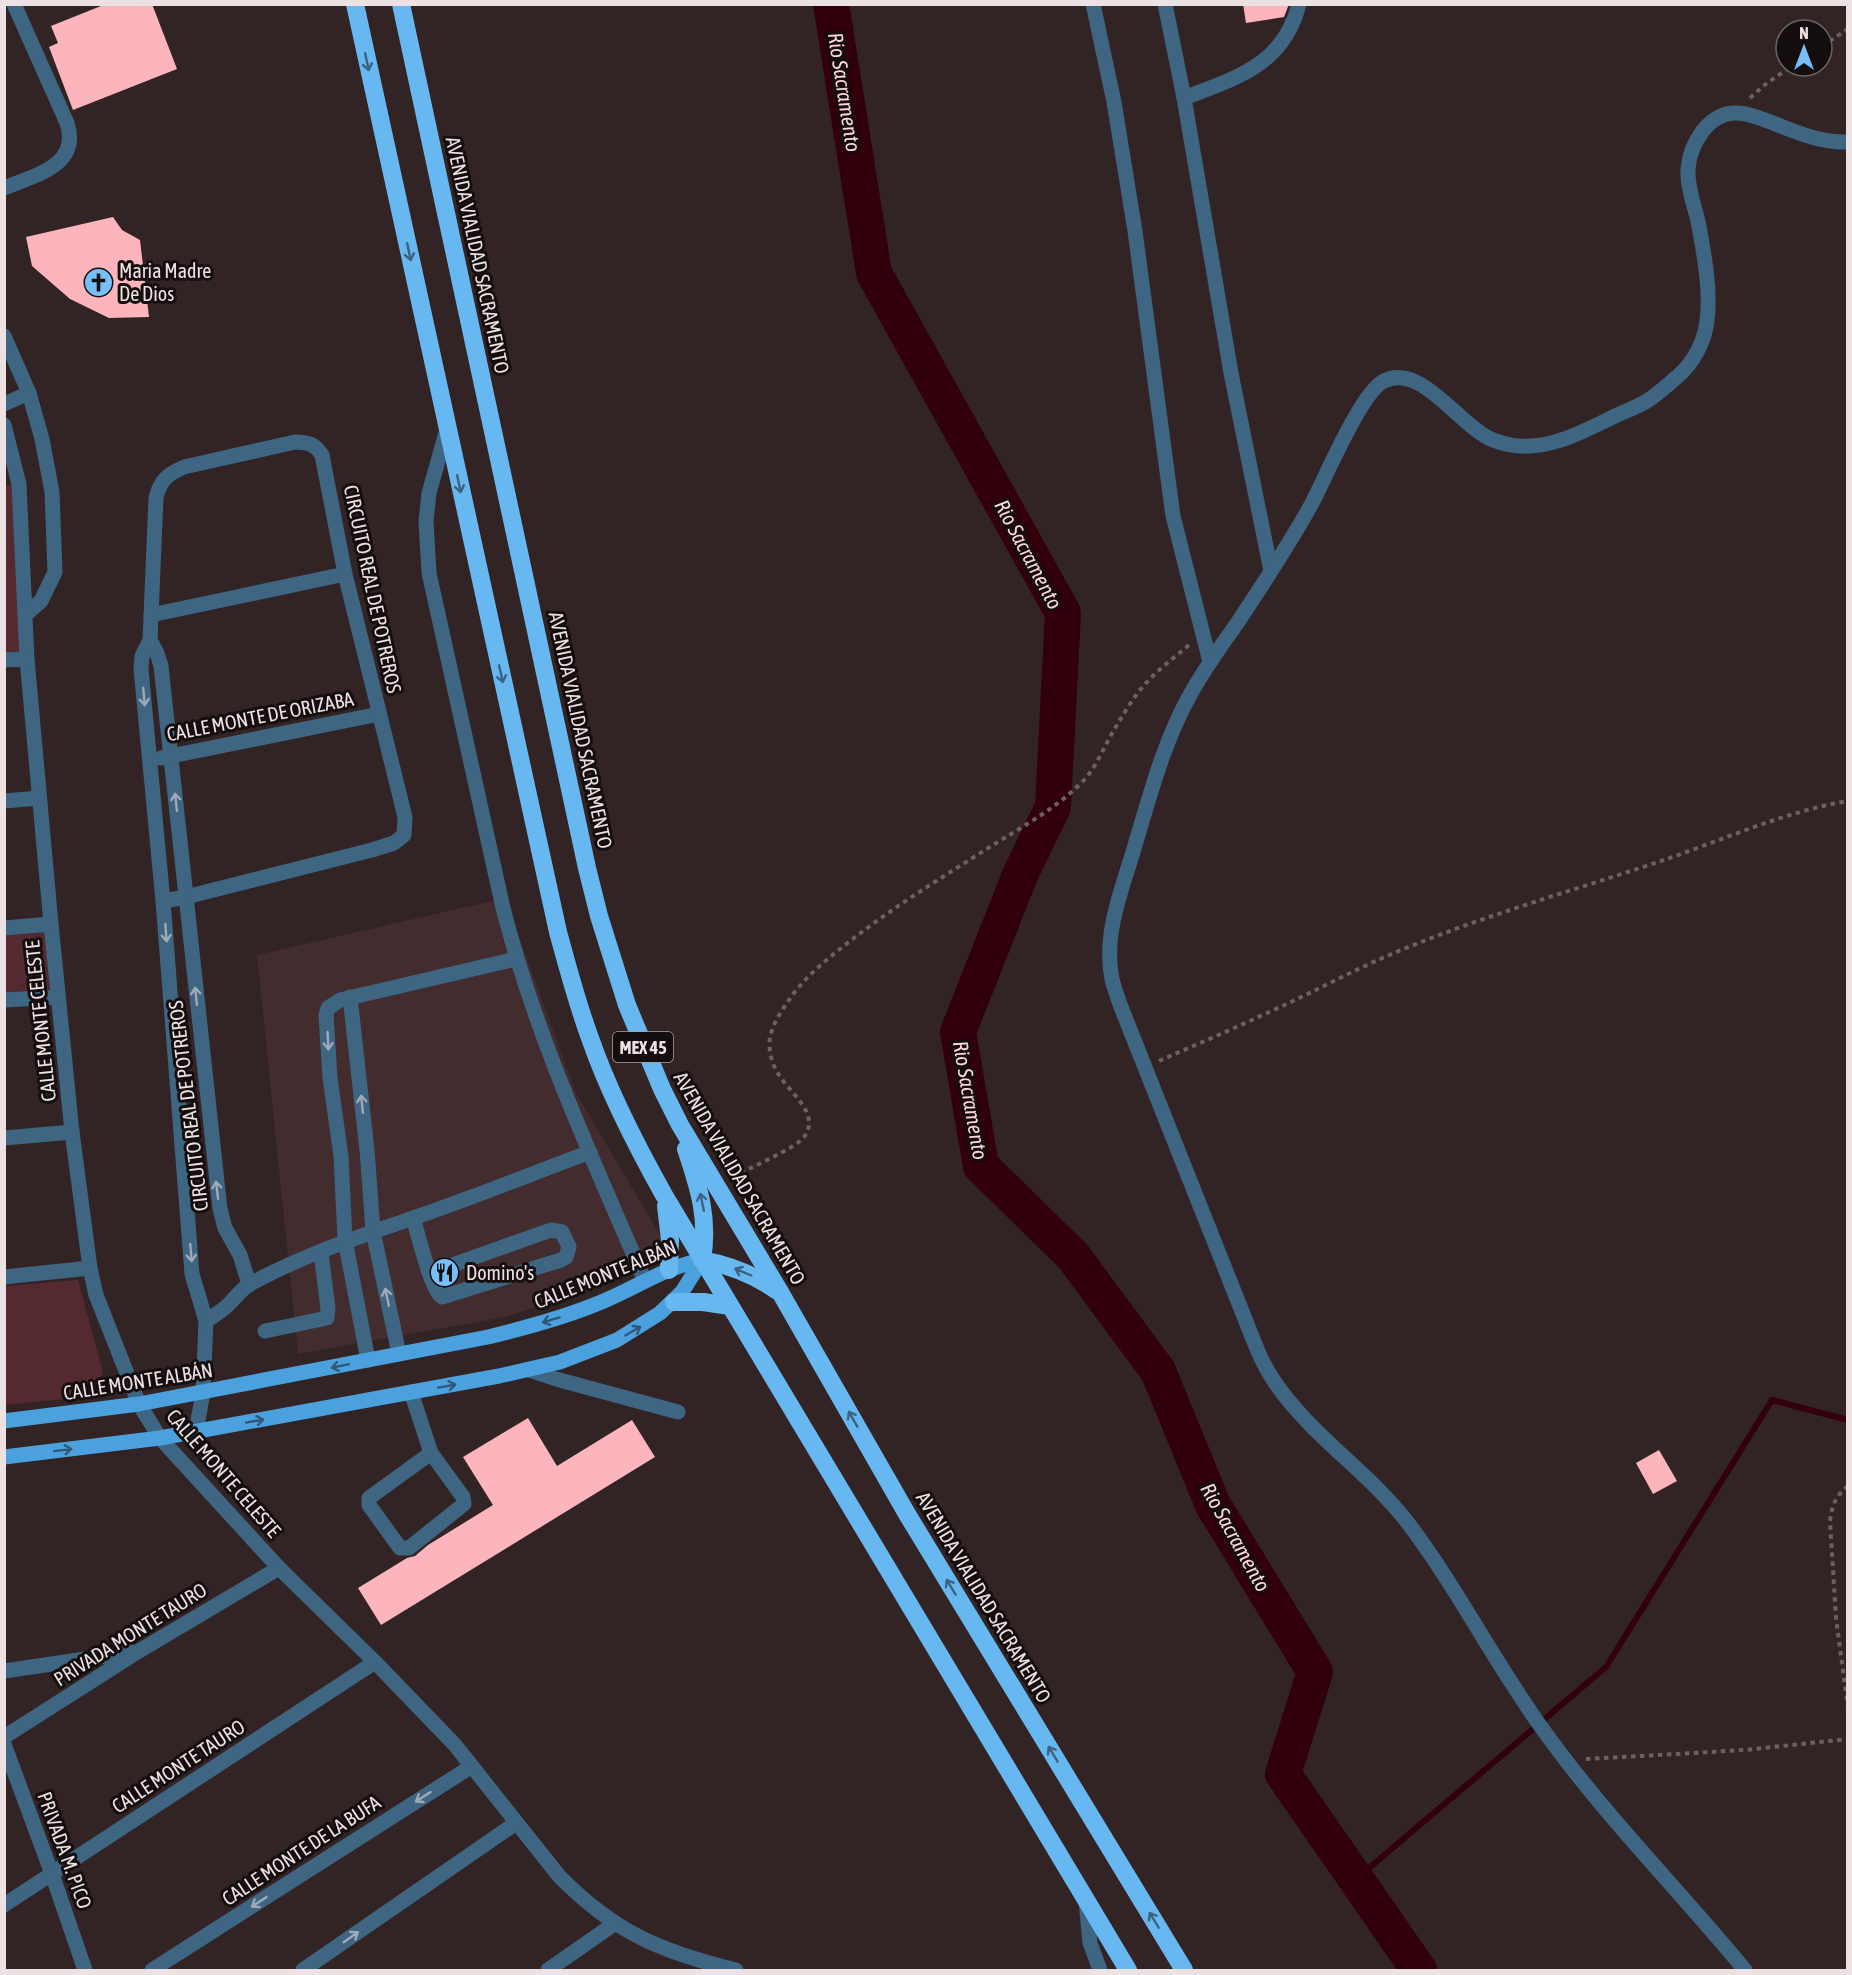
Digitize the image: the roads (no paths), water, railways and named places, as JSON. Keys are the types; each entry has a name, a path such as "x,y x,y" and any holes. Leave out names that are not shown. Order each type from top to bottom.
{"highway":[{"name":"MEX 45","path":"355,4 558,932 590,1039 607,1080 664,1195 1128,1971"},
{"name":"AVENIDA VIALIDAD SACRAMENTO","path":"401,4 599,916 627,1005 644,1049 680,1125 780,1292 907,1514 1184,1971"},
{"path":"680,1125 705,1216 705,1243 702,1260 742,1270 780,1292"},
{"path":"664,1195 669,1228 669,1270"},
{"path":"674,1302 703,1302 730,1306"}],"main road":[{"name":"CALLE MONTE ALBÁN","path":"4,1421 140,1404 488,1337 554,1319 599,1303 669,1270 702,1260"},
{"name":"CALLE MONTE ALBÁN","path":"4,1457 160,1438 529,1370 589,1352 640,1327 674,1302 689,1283 702,1260"}],"street":[{"path":"4,189 58,163 66,154 70,143 67,123 14,4"},
{"path":"1093,4 1114,102 1133,220 1173,516 1210,662"},
{"path":"1165,4 1184,98 1231,373 1271,572"},
{"path":"1184,98 1250,71 1266,60 1280,47 1295,20 1299,4"},
{"path":"1745,1971 1565,1759 1521,1698 1406,1521 1292,1405 1275,1382 1261,1359 1144,1067 1121,1007 1112,977 1109,951 1113,920 1164,754 1189,696 1271,572 1311,505 1358,412 1369,395 1382,381 1398,376 1416,381 1439,398 1475,431 1494,441 1521,446 1543,444 1572,436 1648,400 1681,374 1703,342 1707,318 1707,292 1699,224 1689,189 1688,168 1693,146 1702,132 1718,118 1734,113 1759,118 1793,131 1834,142 1848,142"},
{"path":"4,336 29,393 42,439 52,492 55,572 41,601 25,615"},
{"path":"4,405 29,393"},
{"name":"CALLE MONTE CELESTE","path":"4,425 25,615 58,998 72,1132 90,1268 96,1295 140,1404 160,1438 279,1568 439,1727 559,1876 578,1896 614,1924 645,1941 675,1954 736,1971"},
{"path":"447,429 429,494 426,521 429,573 470,765 516,959 551,1059 645,1281"},
{"name":"CIRCUITO REAL DE POTREROS","path":"164,901 372,850 404,835 405,817 345,574 322,455 307,442 295,442 184,467 169,473 162,480 156,498 150,640 142,656 141,669 164,901 192,1275 206,1321 203,1393 196,1431"},
{"path":"151,615 345,574"},
{"name":"CIRCUITO REAL DE POTREROS","path":"150,640 160,660 220,1209 225,1228 240,1255 249,1284"},
{"path":"4,660 27,659"},
{"name":"CALLE MONTE DE ORIZABA","path":"150,760 379,714"},
{"path":"4,801 39,798"},
{"path":"4,928 51,924"},
{"path":"368,1360 345,1240 341,1156 330,1078 326,1015 328,1008 350,997 516,959"},
{"path":"350,997 367,1150 373,1231 399,1354"},
{"path":"4,1000 58,998"},
{"path":"4,1138 72,1132"},
{"path":"341,1156 367,1150"},
{"path":"206,1321 228,1306 249,1284 345,1240 367,1235 590,1152"},
{"path":"413,1218 430,1273 439,1296 448,1297 561,1260 566,1257 568,1247 562,1232 551,1230 430,1273"},
{"path":"265,1330 327,1318 328,1309 321,1252"},
{"path":"4,1276 90,1268"},
{"path":"529,1370 678,1412"},
{"path":"411,1392 431,1453 463,1497 464,1504 409,1548 403,1549 369,1505 369,1498 431,1453"},
{"name":"PRIVADA MONTE TAURO","path":"4,1737 139,1651 279,1568"},
{"path":"4,1671 139,1651"},
{"name":"CALLE MONTE TAURO","path":"4,1905 375,1662"},
{"name":"PRIVADA M. PICO","path":"4,1744 85,1971"},
{"name":"CALLE MONTE DE LA BUFA","path":"152,1971 472,1766"},
{"path":"303,1971 516,1823"},
{"path":"1086,1900 1090,1943 1100,1971"},
{"path":"548,1971 614,1924"}],"waterway":[{"name":"Rio Sacramento","path":"831,4 874,273 1063,613 1053,807 1020,875 958,1032 981,1166 1073,1256 1158,1371 1213,1505 1315,1672 1283,1774 1419,1970"},
{"path":"1356,1879 1606,1667 1772,1400 1848,1420"}],"place":[{"name":"Maria Madre De Dios","path":"98,282"},
{"name":"Domino's","path":"445,1272"}]}
